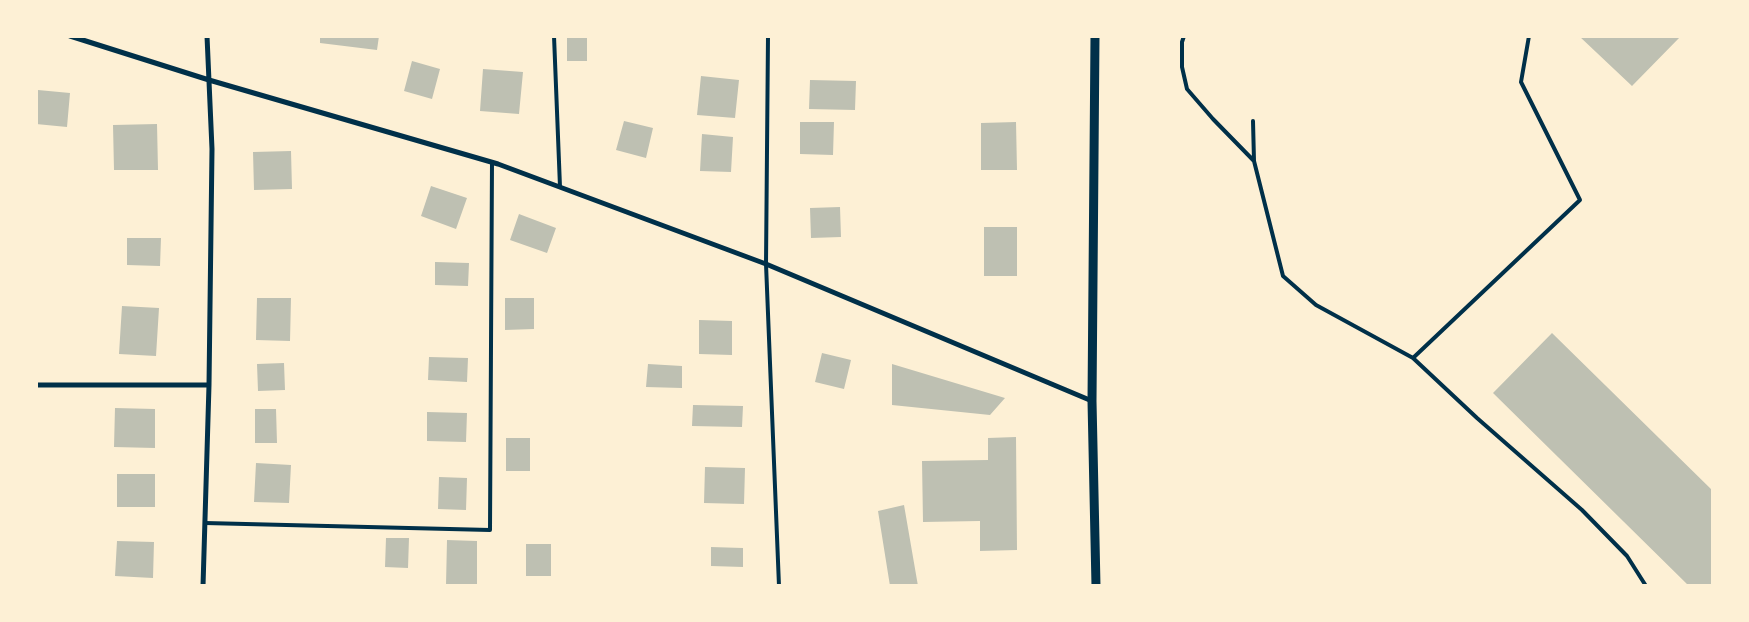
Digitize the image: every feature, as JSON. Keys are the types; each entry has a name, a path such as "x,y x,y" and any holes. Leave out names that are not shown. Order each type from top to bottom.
{"street":[{"path":"70,36 209,80 492,162 766,264 1092,401"},
{"path":"203,586 210,386 212,149 207,36"},
{"path":"1095,36 1092,401 1096,586"},
{"path":"36,385 210,386"}],"lane":[{"path":"554,36 560,187"},
{"path":"768,36 766,264 778,586"},
{"path":"1184,36 1182,42 1182,67 1187,89 1212,119 1254,162"},
{"path":"1413,358 1580,200 1521,82 1529,36"},
{"path":"1254,120 1254,162 1282,276 1316,304 1413,358 1477,418 1582,510 1627,556 1646,586"},
{"path":"205,523 490,530 492,162"}],"building":[{"path":"320,36 379,36 377,50 320,43"},
{"path":"567,36 587,36 587,61 567,61"},
{"path":"1579,36 1681,36 1632,86"},
{"path":"412,61 440,69 432,99 404,91"},
{"path":"483,69 523,72 519,114 480,111"},
{"path":"701,76 739,80 735,118 697,115"},
{"path":"810,80 856,81 855,110 809,109"},
{"path":"38,90 70,93 67,127 36,124"},
{"path":"624,121 653,128 646,158 616,150"},
{"path":"800,122 834,122 833,155 800,154"},
{"path":"1016,122 1017,170 981,170 981,123"},
{"path":"157,124 158,170 114,170 113,125"},
{"path":"702,134 733,137 731,172 700,171"},
{"path":"291,151 292,189 254,190 253,152"},
{"path":"431,186 467,198 456,229 421,216"},
{"path":"840,207 841,237 811,238 810,208"},
{"path":"519,214 556,228 547,253 510,240"},
{"path":"984,227 1017,227 1017,276 984,276"},
{"path":"127,238 161,238 160,266 127,265"},
{"path":"435,262 469,263 468,286 435,285"},
{"path":"257,298 291,298 290,341 256,340"},
{"path":"505,298 534,298 534,329 505,330"},
{"path":"122,306 159,308 156,356 119,354"},
{"path":"699,320 732,321 732,355 699,354"},
{"path":"1552,333 1713,491 1713,586 1689,586 1493,393"},
{"path":"822,353 851,360 844,389 815,382"},
{"path":"429,357 468,358 467,382 428,380"},
{"path":"284,363 285,390 258,391 257,364"},
{"path":"648,364 682,366 682,388 646,387"},
{"path":"892,364 1005,398 990,415 892,405"},
{"path":"693,405 743,406 742,427 692,426"},
{"path":"115,408 155,409 155,448 114,447"},
{"path":"255,409 276,409 277,443 255,443"},
{"path":"427,412 467,413 466,442 427,441"},
{"path":"1016,437 1017,550 980,551 980,521 923,522 922,461 988,460 988,438"},
{"path":"506,438 530,438 530,471 506,471"},
{"path":"256,463 291,465 289,503 254,502"},
{"path":"705,467 745,468 744,504 704,503"},
{"path":"117,474 155,474 155,507 117,507"},
{"path":"439,477 467,478 466,510 438,509"},
{"path":"904,505 918,586 890,586 878,511"},
{"path":"386,538 409,538 408,568 385,567"},
{"path":"447,540 477,541 477,586 446,585"},
{"path":"117,541 154,542 153,578 115,576"},
{"path":"526,544 551,544 551,576 526,576"},
{"path":"711,547 743,548 743,567 711,566"}]}
